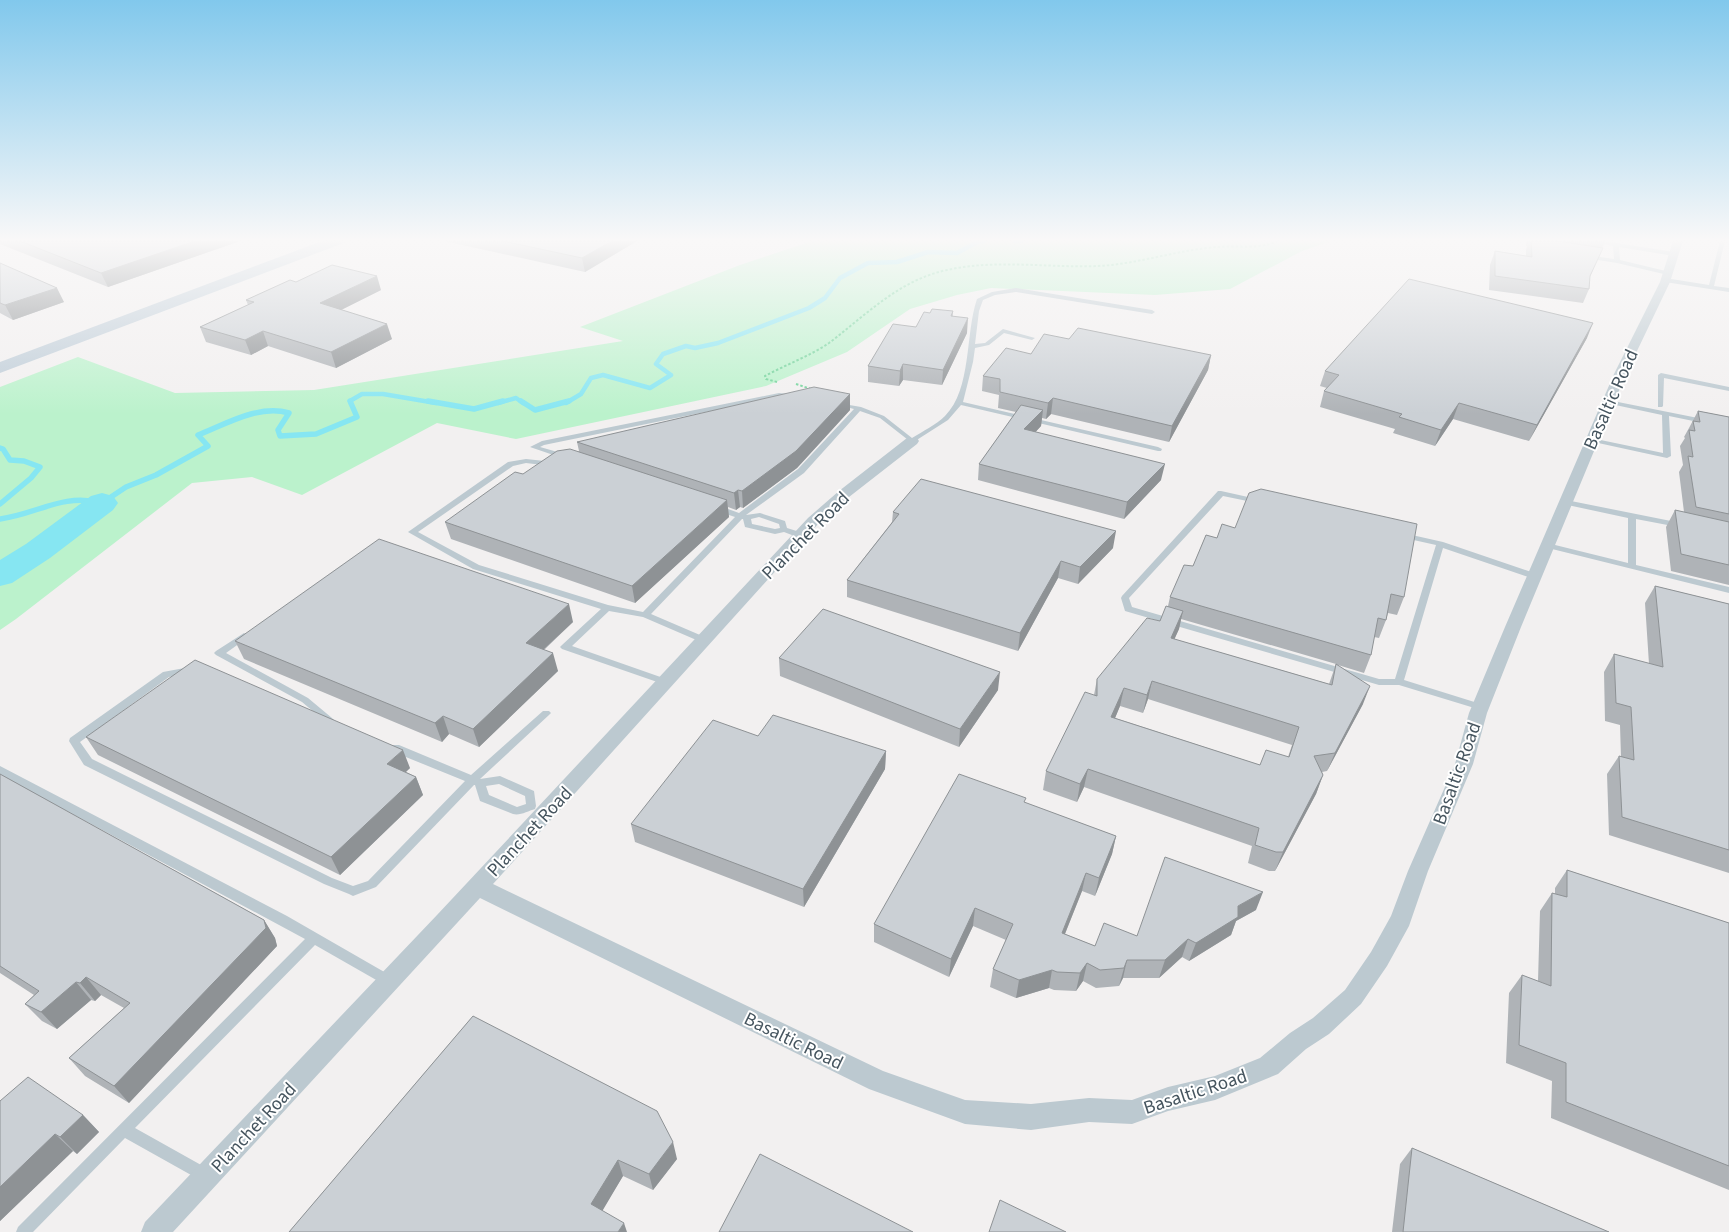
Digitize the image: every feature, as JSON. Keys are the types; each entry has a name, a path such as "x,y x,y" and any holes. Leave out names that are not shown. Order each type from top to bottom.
{"main road":[{"path":"0,368 185,298"}],"street":[{"name":"Basaltic Road","path":"478,887 878,1081 965,1112 1031,1117 1089,1110 1132,1112 1168,1098 1215,1088 1269,1066 1298,1041 1321,1026 1353,997 1379,960 1401,919 1418,871 1464,764 1480,707 1591,440 1655,298"},
{"name":"Planchet Road","path":"155,1232 478,887 538,810 666,682 704,640 792,532 912,441"}],"lane":[{"path":"834,402 882,417 912,441 946,420 959,403 970,362 976,311 981,298"},
{"path":"1069,298 1152,312"},
{"path":"971,347 987,344 1003,331 1032,338"},
{"path":"1660,406 1661,375 1729,388"},
{"path":"476,567 412,532 511,464 526,461 564,464 573,460 534,447 542,443 779,395 798,397"},
{"path":"1608,402 1713,423"},
{"path":"959,403 1158,449"},
{"path":"645,615 744,517 801,471 858,408"},
{"path":"1591,440 1667,456 1666,414"},
{"path":"1269,504 1221,493 1125,598 1128,609 1379,682 1399,682 1480,707"},
{"path":"1566,502 1690,528"},
{"path":"712,507 744,517 760,515 782,523 792,532"},
{"path":"1632,516 1632,567"},
{"path":"744,517 748,524 775,532 792,532"},
{"path":"1392,533 1440,544 1534,576"},
{"path":"1399,682 1440,544"},
{"path":"1547,545 1729,590"},
{"path":"452,564 476,567 607,608 645,615 704,640"},
{"path":"607,608 565,647 666,682"},
{"path":"251,631 219,653 305,700 333,722 287,702"},
{"path":"205,672 196,668 166,674 74,741 88,762 328,881 352,891 372,884 546,713"},
{"path":"383,743 476,782 500,780 530,794 538,810 517,811 484,798 476,782"},
{"path":"0,770 314,938 389,981"},
{"path":"23,1232 314,938"},
{"path":"124,1130 207,1176"}],"green space":[{"path":"654,298 945,298 910,309 847,352 766,386 516,439 437,423 302,495 252,477 192,483 0,630 0,387 78,357 175,393 314,390 623,341 580,327"}],"building":[{"path":"0,298 25,298 5,305 0,303"},
{"path":"330,298 320,303 387,324 331,352 263,331 245,340 200,327 254,302 246,300"},
{"path":"1391,298 1491,298 1593,323 1537,425 1459,403 1441,430 1399,417 1402,414 1324,391 1339,375 1325,371"},
{"path":"932,309 953,311 951,316 968,318 943,370 903,364 900,371 868,366 893,324 916,327 924,312 930,313"},
{"path":"1078,328 1211,355 1172,426 1053,398 1048,403 1000,392 1000,379 983,376 1006,348 1031,354 1044,334 1069,339"},
{"path":"814,387 850,394 796,451 742,491 738,490 734,493 577,442"},
{"path":"1021,405 1043,410 1024,429 1165,464 1127,502 979,464"},
{"path":"1698,411 1729,417 1729,514 1696,507 1688,456 1693,457 1689,430 1695,431 1693,421 1700,422"},
{"path":"570,449 727,500 632,586 445,522 515,472 523,474 557,451"},
{"path":"921,479 1116,531 1080,567 1061,561 1020,633 847,580 899,514 893,512"},
{"path":"1261,489 1417,524 1404,597 1391,594 1386,620 1378,618 1371,655 1170,597 1184,565 1193,566 1206,535 1217,538 1222,524 1235,528 1249,493"},
{"path":"1675,510 1729,522 1729,565 1681,554"},
{"path":"379,539 569,604 526,643 553,653 473,729 443,716 435,723 235,641"},
{"path":"1655,586 1729,604 1729,850 1622,817 1619,756 1634,760 1631,707 1616,703 1614,654 1663,667"},
{"path":"1166,606 1183,611 1171,638 1332,685 1336,664 1370,686 1335,753 1314,756 1323,775 1283,852 1276,852 1255,845 1259,828 1088,769 1080,784 1046,771 1085,692 1097,696 1097,679 1147,618 1160,621","holes":["1152,681 1299,727 1289,757 1266,750 1260,765 1111,717 1124,688 1147,695"]},
{"path":"823,609 1000,672 960,729 779,658"},
{"path":"195,660 403,750 387,764 416,777 331,857 86,737"},
{"path":"773,715 886,751 803,889 631,824 713,720 758,736"},
{"path":"0,774 264,920 266,928 114,1086 69,1058 130,1003 86,977 80,983 76,982 41,1012 25,1004 39,991 0,966"},
{"path":"959,774 1026,798 1024,802 1116,836 1099,878 1086,873 1062,933 1095,946 1104,923 1137,936 1165,857 1263,892 1238,906 1238,917 1196,943 1188,939 1165,960 1127,960 1124,968 1100,970 1087,963 1080,973 1052,970 1019,980 993,969 1013,924 975,908 951,959 874,924"},
{"path":"1567,870 1729,923 1729,1166 1566,1102 1566,1063 1519,1045 1522,975 1551,986 1552,893 1567,897"},
{"path":"473,1016 657,1111 673,1142 649,1174 618,1160 591,1204 624,1223 618,1232 289,1232"},
{"path":"28,1077 83,1115 60,1137 55,1134 0,1187 0,1101"},
{"path":"1412,1148 1609,1232 1403,1232"},
{"path":"760,1154 913,1232 719,1232"},
{"path":"1000,1200 1066,1232 989,1232"}],"waterway":[{"path":"566,403 581,394 591,378 603,375 650,388 671,375 656,364 663,354 686,346 695,348 718,343 809,308 824,298"},
{"path":"350,401 362,394 383,394 436,403"},
{"path":"498,403 516,398 523,403"},
{"path":"0,519 62,502 87,501 102,503 126,487 156,475 208,446 198,435 254,413 266,411 289,413 278,430 280,436 316,434 357,417 350,401"},
{"path":"428,401 474,409 503,401"},
{"path":"521,401 535,410 569,401"},
{"path":"0,448 3,449 10,460 24,461 40,467 31,478 0,504"},
{"path":"0,575 38,551 102,503"}]}
